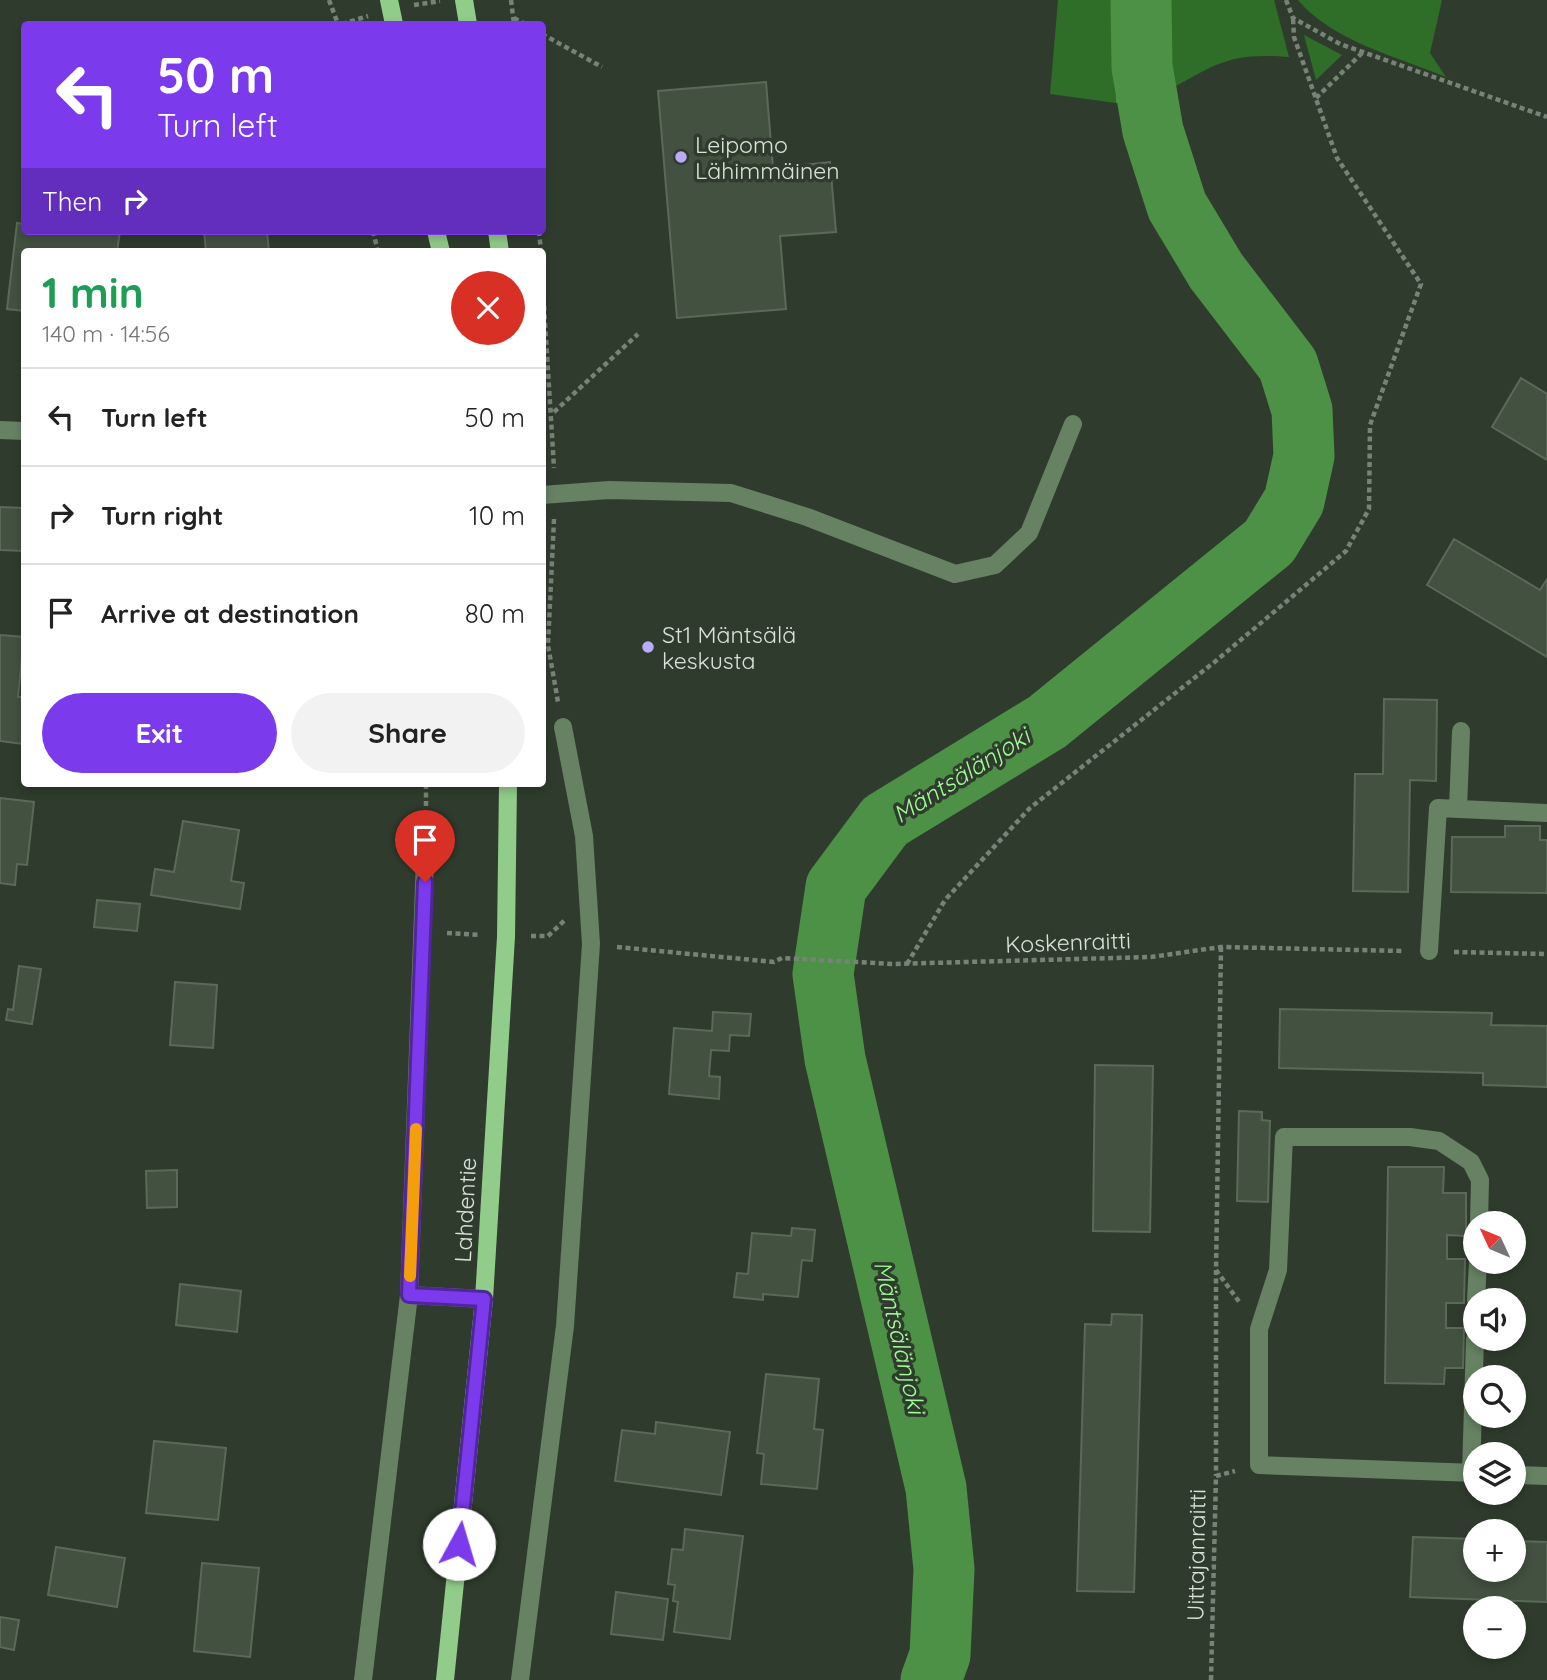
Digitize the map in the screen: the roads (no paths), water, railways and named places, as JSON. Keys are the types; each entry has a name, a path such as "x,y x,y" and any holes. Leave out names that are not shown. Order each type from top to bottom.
{"main road":[{"path":"389,0 393,21"},
{"path":"464,0 468,21"},
{"name":"Lahdentie","path":"445,1680 484,1299 506,937 508,787"}],"street":[{"path":"546,495 609,490 731,493 807,517 955,573 995,565 1029,533 1073,424"},
{"path":"0,430 21,431"},
{"path":"520,1680 565,1326 591,944 584,836 563,727"},
{"path":"1458,809 1461,731"},
{"path":"1429,951 1438,808 1547,813"},
{"path":"363,1680 380,1559 409,1295 426,832"},
{"path":"1463,1473 1259,1465 1259,1329 1278,1270 1284,1137 1410,1137 1439,1141 1471,1162 1480,1180 1479,1211"},
{"path":"409,1295 484,1299"},
{"path":"1473,1442 1475,1351"},
{"path":"1526,1475 1547,1476"}],"waterway":[{"name":"Mäntsälänjoki","path":"931,1680 940,1655 944,1569 936,1488 835,1059 823,974 836,887 885,821 1047,722 1269,542 1294,501 1304,456 1302,410 1288,365 1216,271 1177,206 1153,131 1142,67 1141,0"}],"place":[{"name":"Leipomo Lähimmäinen","path":"681,157"},
{"name":"St1 Mäntsälä keskusta","path":"648,647"}]}
